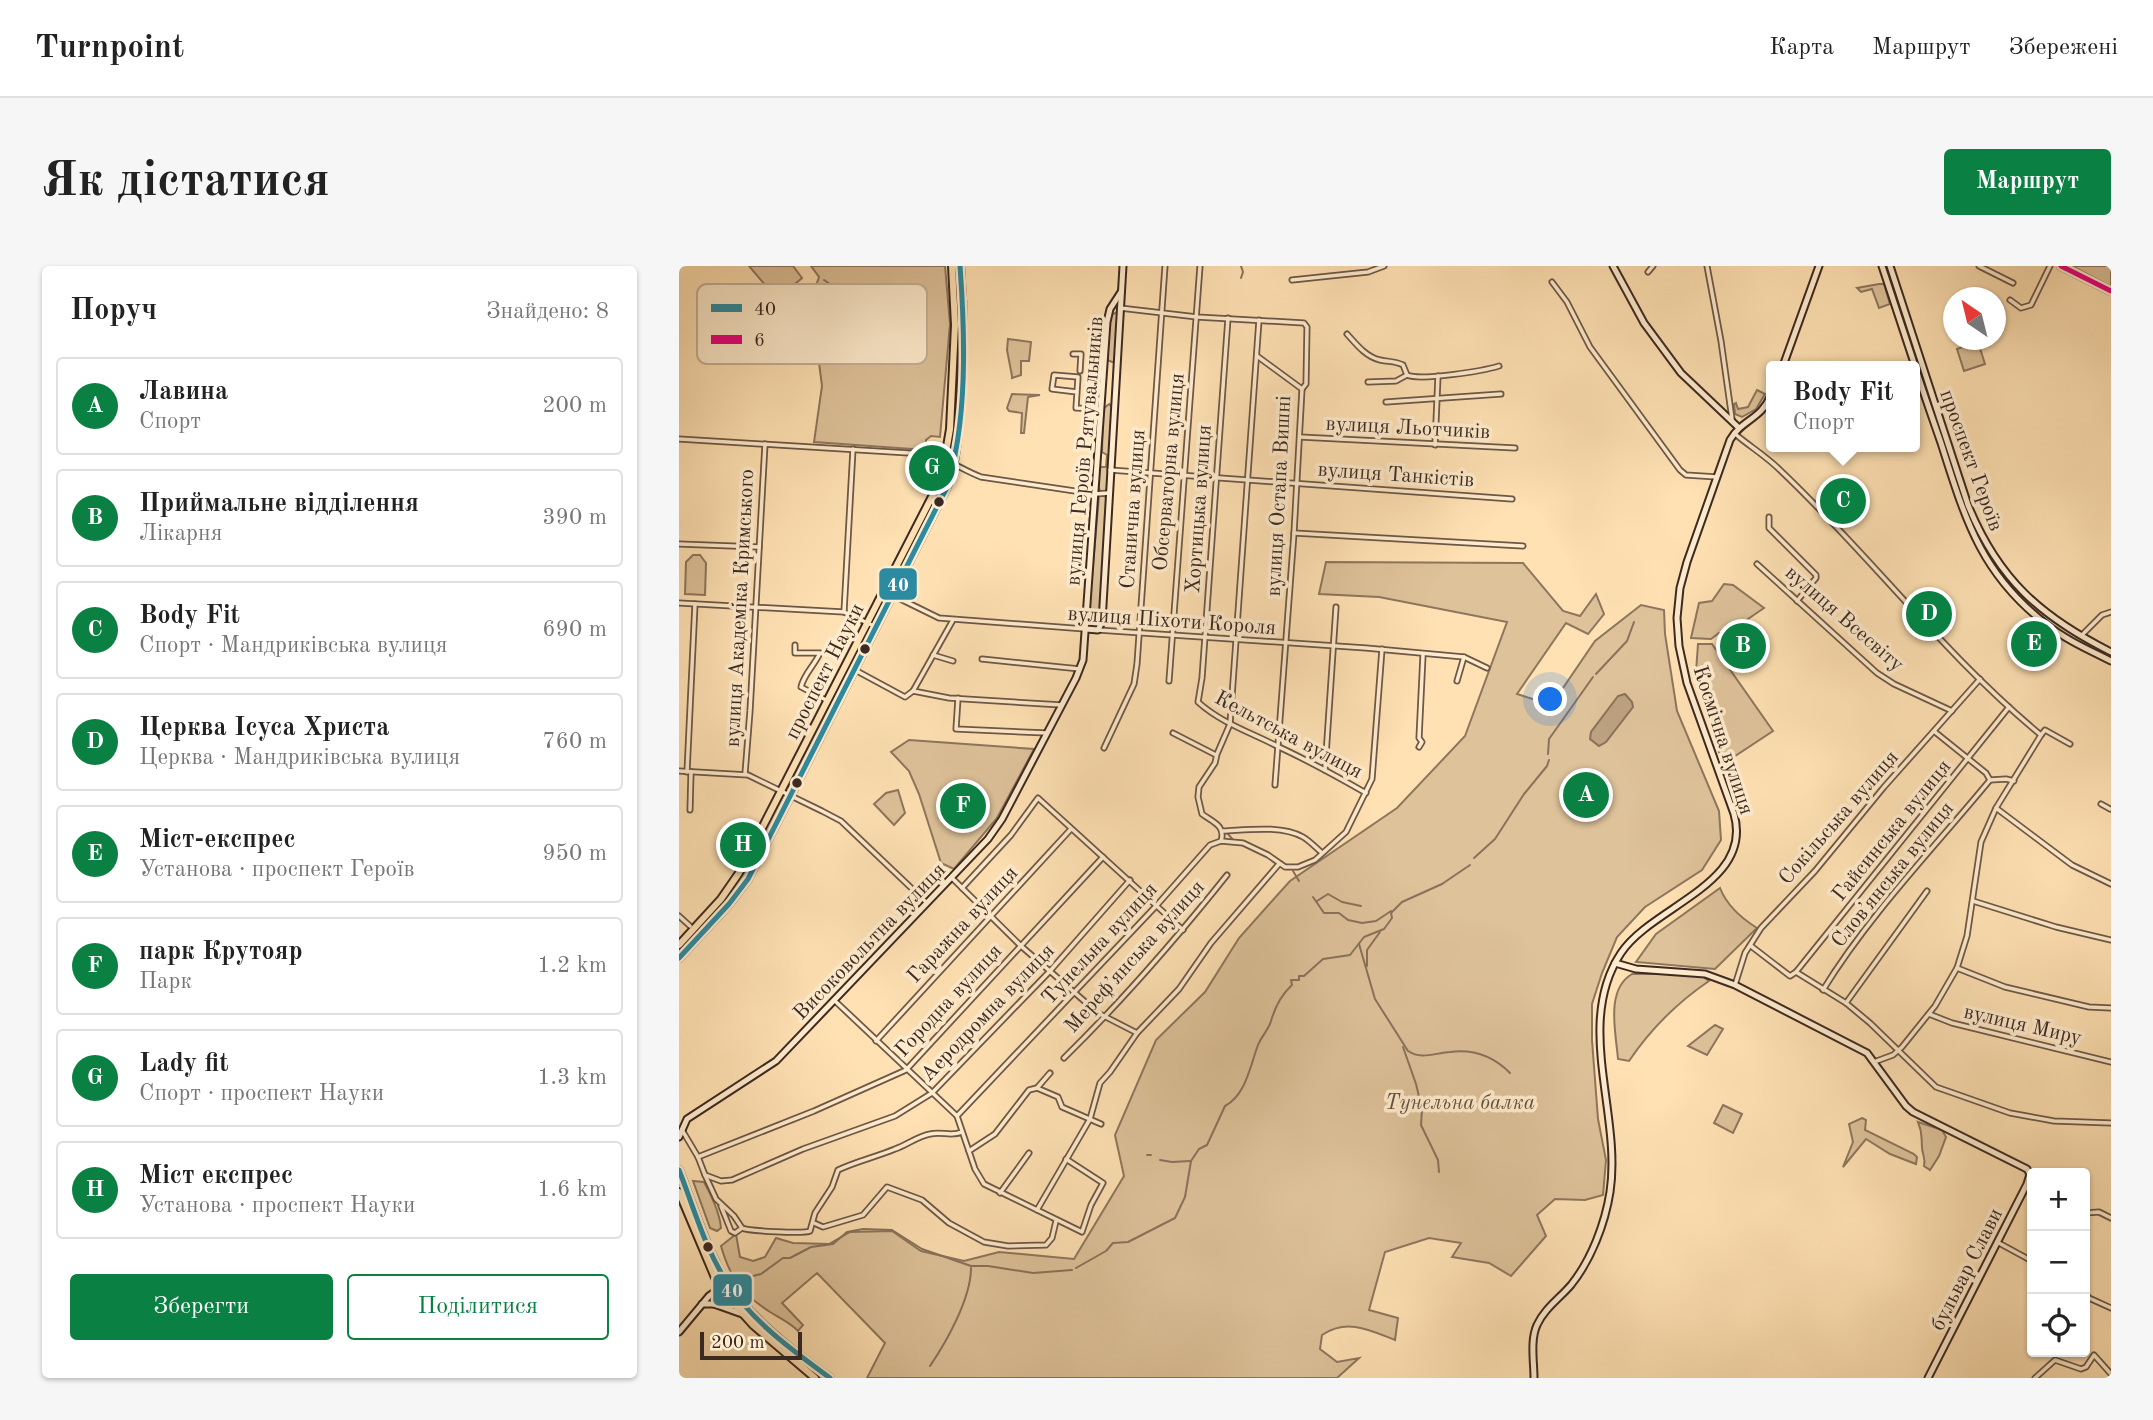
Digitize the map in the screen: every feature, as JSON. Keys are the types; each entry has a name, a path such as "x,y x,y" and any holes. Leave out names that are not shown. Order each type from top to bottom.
{"main road":[{"name":"проспект Науки","path":"680,942 734,881 933,496 945,458 950,429 955,325 952,266"},
{"name":"проспект Науки","path":"679,958 742,888 946,489 954,464 964,336 960,266"},
{"name":"вулиця Героїв Рятувальників","path":"1098,630 1102,622 1123,266"},
{"path":"1613,266 1644,323 1681,373 1732,419 1737,431"},
{"path":"1785,361 1819,266"},
{"name":"проспект Героїв","path":"1882,266 1913,361"},
{"name":"проспект Героїв","path":"1890,266 1918,361"},
{"path":"2061,266 2111,291"},
{"name":"вулиця Героїв Рятувальників","path":"1048,733 1083,660 1108,315 1121,292"},
{"name":"проспект Героїв","path":"1920,368 1968,525 1994,570 2022,603 2045,624 2111,662"},
{"name":"проспект Героїв","path":"1920,376 1968,505 1981,534 2000,565 2028,597 2051,617 2081,637 2111,652"},
{"name":"Космічна вулиця","path":"1534,1378 1536,1326 1584,1265 1600,1232 1610,1195 1613,1151 1599,1022 1606,981 1628,943 1644,928 1718,875 1734,848 1736,819 1689,690 1678,643 1678,618 1682,582 1717,477 1737,431 1762,412 1766,404"},
{"name":"вулиця Піхоти Короля","path":"1086,629 1098,630"},
{"name":"Високовольтна вулиця","path":"679,1138 687,1119 776,1061 988,839 1000,823 1048,733"},
{"path":"1615,963 1636,969 1705,974 1734,985 1861,1049 1909,1109 2027,1170"},
{"path":"679,1170 729,1293 742,1314 815,1378"},
{"name":"бульвар Слави","path":"1928,1378 2027,1182"},
{"path":"679,1192 719,1287 830,1378"},
{"path":"679,1332 702,1304 727,1283"},
{"path":"714,1304 729,1293"},
{"path":"702,1304 714,1304 742,1314"}],"street":[{"name":"Станична вулиця","path":"1104,748 1134,684 1140,632 1165,266"},
{"name":"Обсерваторна вулиця","path":"1168,681 1200,266"},
{"path":"1292,280 1368,272 1384,266"},
{"path":"1648,272 1653,266"},
{"path":"1707,266 1732,419"},
{"path":"1979,266 2013,283"},
{"path":"2010,300 2021,308 2031,305 2050,266"},
{"path":"1552,282 1570,307 1590,347 1679,470 1686,475 1717,477"},
{"path":"1120,309 1197,317 1303,323 1306,326 1306,384 1302,389"},
{"name":"Хортицька вулиця","path":"1198,702 1202,678 1228,318"},
{"path":"1223,831 1202,814 1198,797 1201,783 1215,763 1230,724 1259,320"},
{"path":"1347,334 1360,349 1378,360 1394,361 1403,365 1407,375"},
{"path":"1073,354 1081,354 1080,371"},
{"name":"вулиця Остапа Вишні","path":"1257,356 1302,389 1275,785"},
{"path":"1368,383 1396,381 1407,375 1438,376 1477,372 1499,366"},
{"path":"1077,391 1052,389 1053,375 1079,377 1076,408 1101,409"},
{"path":"1435,445 1438,376"},
{"path":"1386,402 1501,394"},
{"path":"1737,431 1781,470 1980,679 2041,735"},
{"name":"вулиця Льотчиків","path":"1300,437 1515,448"},
{"path":"679,439 925,454 945,458 981,477 1095,494 1109,493"},
{"name":"вулиця Академіка Кримського","path":"745,774 765,444"},
{"path":"844,612 853,449"},
{"name":"вулиця Танкістів","path":"1110,470 1512,499"},
{"path":"1769,517 1769,528 1816,575 1797,601"},
{"path":"1294,533 1523,546"},
{"path":"679,544 759,547"},
{"name":"вулиця Всесвіту","path":"1757,564 1877,673 1952,712"},
{"name":"вулиця Піхоти Короля","path":"884,591 939,618 1086,629"},
{"path":"679,603 844,612 876,627"},
{"path":"690,810 695,604"},
{"path":"1325,770 1336,607"},
{"path":"2081,637 2102,615 2111,612"},
{"path":"855,670 905,697 913,691 953,620"},
{"name":"вулиця Піхоти Короля","path":"1098,630 1464,657 1487,668"},
{"path":"795,645 795,653 820,653 813,667 803,677 801,687 828,701"},
{"path":"1223,831 1221,841 1243,843 1285,867 1298,867 1315,860 1346,832 1372,779 1382,649"},
{"path":"1419,747 1422,742 1419,738 1423,654"},
{"path":"933,655 953,661"},
{"path":"1457,681 1464,657"},
{"path":"982,659 1080,669"},
{"name":"Сокільська вулиця","path":"1734,985 1741,963 1773,913 1815,871 1884,787 1980,679"},
{"path":"913,691 958,698 1062,705"},
{"path":"958,698 956,729 1048,733"},
{"name":"Кельтська вулиця","path":"1198,702 1208,712 1230,724 1366,793"},
{"name":"Гайсинська вулиця","path":"1796,972 2009,707"},
{"path":"1874,1062 1897,1052 1929,1014 1957,968 1963,955 1981,842 1996,808 2045,730 2070,744"},
{"path":"1935,732 1986,772 1990,780 2014,781"},
{"path":"1173,733 1216,755"},
{"path":"679,771 745,774 841,821 927,904"},
{"name":"Словʼянська вулиця","path":"1823,990 1837,966 1868,926 1990,780"},
{"name":"Високовольтна вулиця","path":"962,888 1011,835 1038,798 1071,828"},
{"path":"2101,804 2110,809"},
{"path":"1996,808 2072,865 2111,884"},
{"path":"1071,828 1183,930"},
{"name":"Гаражна вулиця","path":"876,1041 1071,828"},
{"path":"1223,831 1259,829 1286,832 1303,837 1321,852"},
{"name":"Тунельна вулиця","path":"957,1116 1157,905 1207,847 1221,841"},
{"name":"Городна вулиця","path":"698,1157 814,1111 906,1070 1103,857"},
{"path":"1037,1210 1090,1119 1100,1083 1138,1032 1179,989 1218,934 1279,863"},
{"name":"Мерефʼянська вулиця","path":"1064,1058 1105,1018 1183,930 1227,875"},
{"path":"952,878 1021,946 1105,1018 1138,1032"},
{"name":"Аеродромна вулиця","path":"705,1175 721,1181 732,1180 803,1149 895,1116 932,1093 1050,971 1130,880"},
{"path":"1846,1003 1927,891"},
{"path":"1973,901 2056,927 2111,940"},
{"path":"679,916 690,926"},
{"path":"1751,946 1790,976 1796,972 1846,1003 1936,1087 1979,1103 2033,1118 2111,1123"},
{"path":"1957,968 2005,987 2089,1007 2111,1008"},
{"path":"834,1000 957,1116 969,1152 984,1184 1082,1232 1091,1205 1103,1183 1066,1159"},
{"name":"вулиця Миру","path":"1929,1014 1952,1023 2111,1062"},
{"path":"969,1152 995,1134 1029,1090 1037,1088 1050,1073"},
{"path":"1037,1088 1058,1097 1062,1107 1101,1124"},
{"path":"682,1130 698,1157 731,1231 735,1233 742,1228 803,1234 810,1231 815,1213 832,1187 838,1170 864,1158 891,1151 925,1135 951,1135 962,1132"},
{"path":"1000,1193 1029,1153"},
{"path":"814,1223 823,1227 863,1215 887,1187 922,1200 949,1223 984,1242 996,1245 1047,1245 1052,1238 1056,1221"},
{"path":"719,1203 734,1216 742,1228"},
{"path":"2090,1213 2099,1212 2111,1218"},
{"path":"1997,1242 2027,1258"},
{"path":"2086,1294 2111,1308"},
{"path":"2035,1378 2055,1360 2081,1370 2094,1355 2111,1374"}],"green space":[{"path":"749,266 793,266 802,278 795,284 764,284"},
{"path":"811,266 945,266 950,324 940,437 931,436 926,440 926,450 814,442 822,386 819,364 927,364 927,284 817,284 819,277"},
{"path":"953,266 958,266 963,333 955,442 949,441"},
{"path":"2072,266 2111,266 2111,287"},
{"path":"1884,284 1890,304 1879,308 1872,289 1861,292 1857,288"},
{"path":"1117,312 1115,363 1107,360 1110,316"},
{"path":"1008,339 1031,342 1029,361 1021,361 1021,375 1012,378 1007,350"},
{"path":"1957,350 1981,350 1985,364 1964,371"},
{"path":"1757,390 1765,394 1756,409 1742,417 1735,414 1734,404 1736,403 1738,409 1748,407"},
{"path":"1012,394 1040,395 1028,397 1024,433 1021,433 1022,413 1009,411 1007,408"},
{"path":"1109,404 1112,407 1108,489 1104,492 1100,491 1098,485 1099,467 1106,467 1107,455 1102,452 1103,409"},
{"path":"1099,496 1105,496 1107,500 1100,621 1096,627 1090,627 1088,623"},
{"path":"693,555 700,555 706,563 705,595 685,594 686,562"},
{"name":"Тунельна балка","path":"1326,562 1523,563 1563,611 1580,616 1596,594 1604,614 1588,634 1566,623 1517,694 1550,707 1595,641 1641,605 1664,610 1677,711 1719,811 1721,840 1702,870 1645,907 1617,937 1602,973 1592,1004 1592,1040 1598,1119 1606,1160 1603,1195 1585,1200 1555,1199 1537,1215 1546,1236 1511,1276 1489,1263 1452,1257 1461,1243 1429,1238 1385,1252 1369,1310 1398,1318 1395,1340 1349,1326 1322,1335 1320,1349 1337,1362 1359,1358 1337,1378 867,1378 885,1343 817,1273 782,1303 803,1325 798,1331 745,1292 733,1276 721,1246 736,1234 740,1257 753,1261 765,1257 776,1238 793,1243 829,1244 850,1232 892,1231 921,1251 964,1261 999,1252 1074,1259 1124,1176 1115,1135 1156,1040 1205,992 1239,938 1290,881 1397,808 1465,736 1507,622 1379,597 1319,594"},
{"path":"1724,584 1733,585 1764,608 1726,634 1719,633 1711,639 1691,638 1699,603 1712,601"},
{"path":"1698,644 1712,644 1773,731 1723,764 1711,727 1715,720 1696,672"},
{"path":"822,717 827,720 792,789 787,786"},
{"path":"909,740 1034,749 997,818 954,869 941,863 909,771 891,752"},
{"path":"898,790 905,813 894,825 874,804 886,793"},
{"path":"1720,888 1735,911 1757,928 1715,969 1636,962 1656,934"},
{"path":"1632,974 1699,974 1709,981 1665,1017 1629,1061 1618,1059 1614,1013 1618,990"},
{"path":"1715,1025 1723,1029 1707,1055 1688,1046"},
{"path":"1723,1105 1742,1114 1733,1133 1714,1123"},
{"path":"1862,1118 1866,1120 1865,1130 1914,1154 1917,1157 1916,1164 1890,1154 1866,1139 1843,1167 1853,1142 1849,1124"},
{"path":"1918,1122 1942,1130 1946,1137 1930,1170 1924,1166"},
{"path":"693,1181 704,1182 709,1192 720,1222 721,1228 717,1231 710,1228"}],"shaded area":[{"path":"1625,694 1633,707 1606,742 1599,746 1590,739 1591,732 1618,696"}],"waterway":[{"path":"1241,266 1241,278"},
{"path":"824,280 830,284"},
{"path":"1596,674 1627,641 1634,622"},
{"path":"1548,754 1549,739 1593,677"},
{"path":"1474,858 1495,839 1549,760"},
{"path":"1228,834 1234,841"},
{"path":"1246,843 1267,852 1290,867"},
{"path":"1076,1268 1106,1251 1113,1243 1128,1242 1175,1218 1185,1197 1191,1161 1199,1149 1207,1145 1225,1106 1243,1087 1259,1042 1269,1027 1279,1001 1292,985 1291,980 1299,980 1299,976 1304,976 1323,959 1350,955 1364,937 1384,929 1392,918 1391,913 1402,902 1442,884 1470,865"},
{"path":"1293,871 1299,881"},
{"path":"1317,901 1328,894 1342,902 1361,906"},
{"path":"1313,897 1324,913 1339,913 1348,920 1362,923 1376,921 1391,911"},
{"path":"1367,966 1367,950 1380,932"},
{"path":"1359,944 1375,999 1408,1051 1423,1056 1459,1051 1475,1053 1490,1059 1510,1073"},
{"path":"1403,1047 1422,1109 1421,1125 1438,1160 1439,1172"},
{"path":"1160,1160 1190,1161"},
{"path":"745,1278 761,1274 783,1258 790,1258 811,1247 833,1244 847,1232 863,1229 892,1230 922,1249 971,1266 1033,1273 1072,1270"},
{"path":"930,1366 963,1306 971,1268"}],"transit line":[{"name":"40","path":"679,958 729,904 748,879 946,489 958,436 963,379 960,266"},
{"name":"6","path":"2061,266 2111,291"},
{"name":"40","path":"679,1170 713,1257 738,1298 775,1335 830,1378"}],"place":[{"name":"Lady fit","path":"932,468"},
{"name":"Body Fit","path":"1843,501"},
{"name":"Церква Ісуса Христа","path":"1929,614"},
{"name":"Міст-експрес","path":"2034,644"},
{"name":"Приймальне відділення","path":"1743,646"},
{"name":"Лавина","path":"1586,795"},
{"name":"парк Крутояр","path":"963,806"},
{"name":"Міст експрес","path":"743,845"}]}
